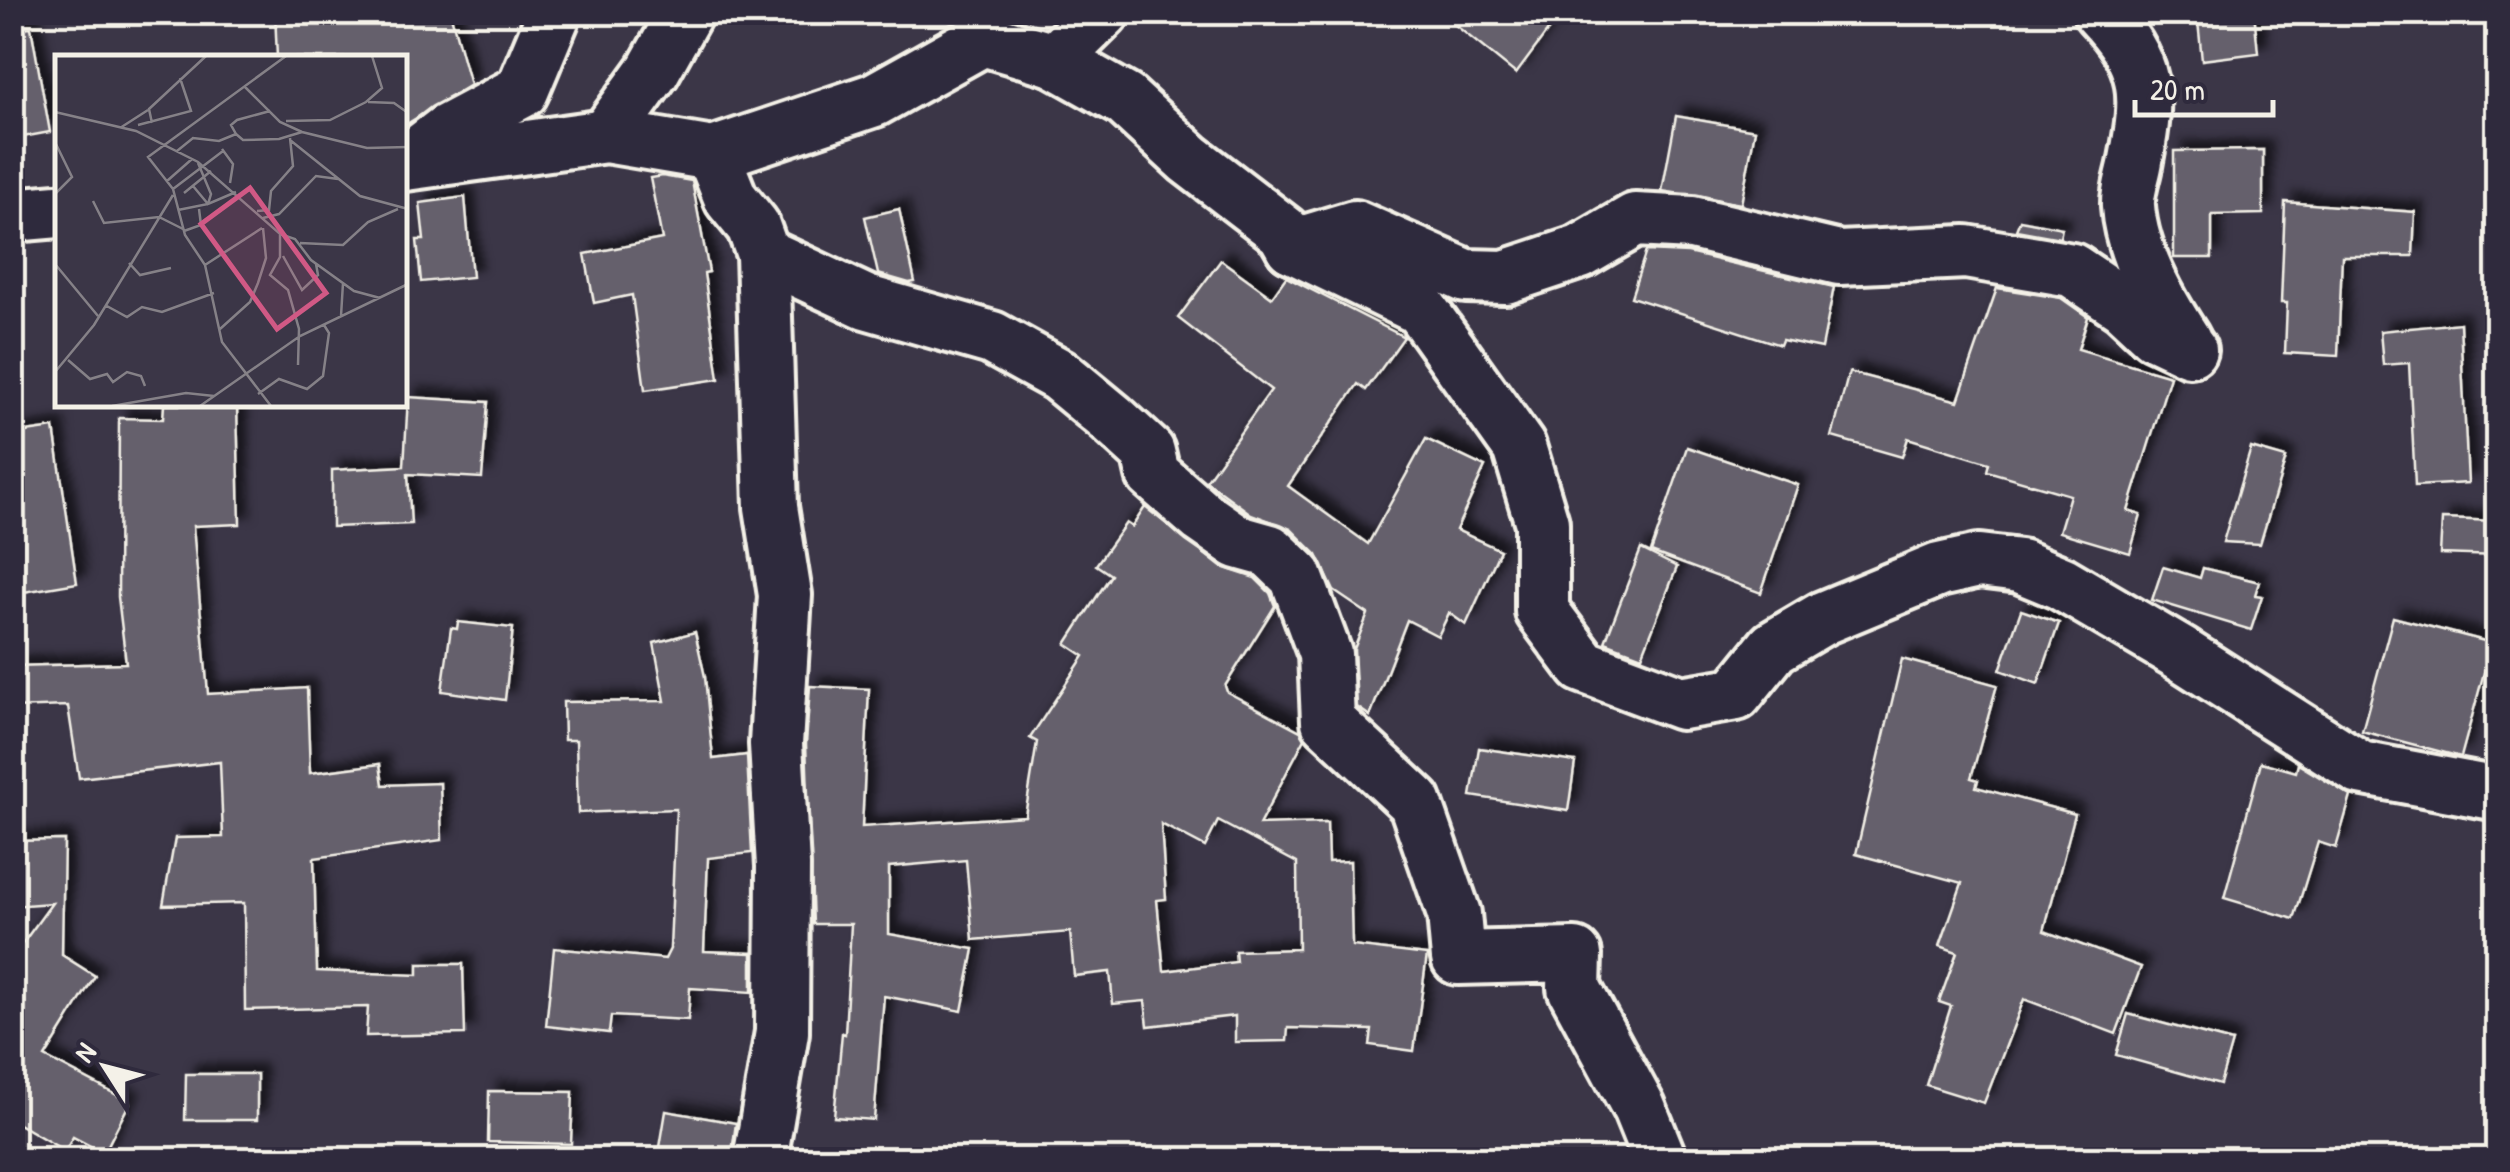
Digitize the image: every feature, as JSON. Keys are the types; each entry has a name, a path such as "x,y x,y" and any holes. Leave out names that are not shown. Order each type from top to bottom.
{"street":[{"path":"408,162 447,132 522,91 555,12"},
{"path":"606,136 653,72 686,12"},
{"path":"1054,60 1103,12"},
{"path":"1292,246 1354,228 1466,276 1505,277 1580,252 1635,220 1692,224 1839,258 1966,252 2072,270 2154,332 2190,350 2152,292 2128,205 2144,116 2144,76 2129,43 2100,12"},
{"path":"408,164 606,136 713,154 874,100 983,39 1054,60 1125,100 1189,159 1284,232 1292,246 1420,308 1519,447 1542,523 1542,611 1583,666 1681,703 1736,694 1774,647 1823,618 1939,570 1979,561 2020,566 2062,583 2180,653 2360,768 2498,794"},
{"path":"713,154 731,199 753,226 763,254 771,507 785,595 776,744 782,866 782,1032 760,1160"},
{"path":"12,216 55,210"},
{"path":"763,254 866,302 992,338 1058,376 1148,452 1153,474 1202,517 1238,542 1270,552 1296,576 1325,654 1328,721 1414,802 1454,914 1458,958 1574,956 1574,988 1660,1160"}],"building":[{"path":"275,12 450,12 470,85 408,123 408,55 277,55"},
{"path":"1439,12 1562,12 1516,74"},
{"path":"2197,12 2254,12 2258,53 2202,60"},
{"path":"31,27 50,132 12,139 12,29"},
{"path":"1676,116 1755,130 1741,204 1662,191"},
{"path":"2263,150 2263,214 2212,215 2212,258 2174,258 2174,151"},
{"path":"650,178 692,181 709,272 704,273 719,379 645,390 632,295 594,303 585,254 662,239"},
{"path":"465,197 472,277 421,282 417,240 424,240 420,203"},
{"path":"2285,202 2415,212 2413,256 2342,256 2338,356 2285,353 2287,303 2281,303"},
{"path":"899,209 915,282 878,274 865,217"},
{"path":"2020,220 2062,228 2060,238 2016,230"},
{"path":"1646,251 1688,253 1834,287 1822,348 1782,340 1780,345 1631,297"},
{"path":"1221,260 1272,297 1286,277 1404,337 1366,390 1358,384 1288,486 1368,544 1426,439 1485,467 1456,530 1500,550 1466,625 1449,613 1438,636 1407,620 1370,716 1357,707 1354,649 1368,614 1334,591 1317,555 1291,529 1251,514 1206,481 1271,390 1178,318"},
{"path":"1997,288 2061,298 2088,317 2078,349 2170,376 2128,511 2141,515 2130,553 2059,532 2070,495 1987,471 1989,463 1908,438 1902,457 1832,437 1849,372 1958,401"},
{"path":"2460,323 2468,483 2415,486 2409,363 2383,365 2380,331"},
{"path":"408,397 488,402 482,478 408,474 411,524 332,527 332,470 404,466"},
{"path":"164,408 237,408 240,524 193,526 208,694 307,688 310,773 380,764 383,785 440,783 442,840 314,858 317,971 418,975 418,964 463,964 465,1034 366,1036 368,1007 245,1010 244,903 163,905 175,838 223,837 220,762 79,778 68,706 12,708 12,666 126,663 118,597 119,418 163,419"},
{"path":"54,428 77,583 12,594 12,434"},
{"path":"1687,447 1798,485 1761,593 1651,552"},
{"path":"2251,448 2286,458 2260,544 2223,542"},
{"path":"1145,507 1221,567 1255,578 1270,593 1275,606 1225,686 1227,692 1302,732 1305,738 1259,825 1327,823 1328,862 1350,861 1352,946 1427,955 1414,1051 1370,1045 1372,1030 1288,1028 1287,1041 1235,1042 1235,1016 1148,1026 1145,1001 1113,1004 1110,972 1074,976 1070,932 973,940 966,860 889,867 889,934 974,949 962,1011 884,996 874,1120 834,1117 842,1033 845,1034 851,924 813,924 806,744 810,686 869,689 862,827 1025,816 1037,742 1030,738 1084,656 1066,644 1111,575 1096,565 1126,523 1132,527","holes":["1218,821 1297,863 1298,949 1235,951 1236,962 1164,971 1157,900 1166,899 1161,824 1205,847"]},
{"path":"2442,519 2498,521 2498,556 2440,554"},
{"path":"1641,549 1677,567 1642,656 1605,642"},
{"path":"2163,567 2200,578 2203,568 2259,582 2255,595 2262,596 2251,630 2152,600"},
{"path":"2021,610 2059,623 2038,684 2000,670"},
{"path":"2393,617 2492,643 2461,757 2362,731"},
{"path":"458,622 513,628 505,700 442,691 451,628 457,629"},
{"path":"695,632 705,677 713,759 747,755 752,853 708,858 704,951 752,953 752,992 690,988 688,1020 611,1016 609,1033 546,1026 554,948 665,959 670,949 676,809 578,813 576,740 564,740 563,702 665,701 654,643"},
{"path":"1902,659 1997,685 1971,778 1978,780 1976,787 2075,814 2044,931 2141,967 2116,1034 2024,999 1984,1103 1926,1085 1951,1006 1939,1002 1957,952 1940,946 1962,883 1856,854"},
{"path":"1479,748 1575,762 1568,811 1471,796"},
{"path":"2261,762 2296,772 2298,764 2351,796 2336,848 2318,842 2294,919 2224,898"},
{"path":"64,840 62,955 95,976 45,1057 130,1102 104,1153 73,1137 65,1151 12,1120 12,958 52,903 12,906 12,841"},
{"path":"2128,1014 2232,1042 2220,1084 2116,1055"},
{"path":"186,1074 257,1074 257,1120 185,1120"},
{"path":"489,1091 573,1092 571,1144 488,1142"},
{"path":"666,1111 736,1123 731,1160 668,1160 670,1149 660,1147"}]}
